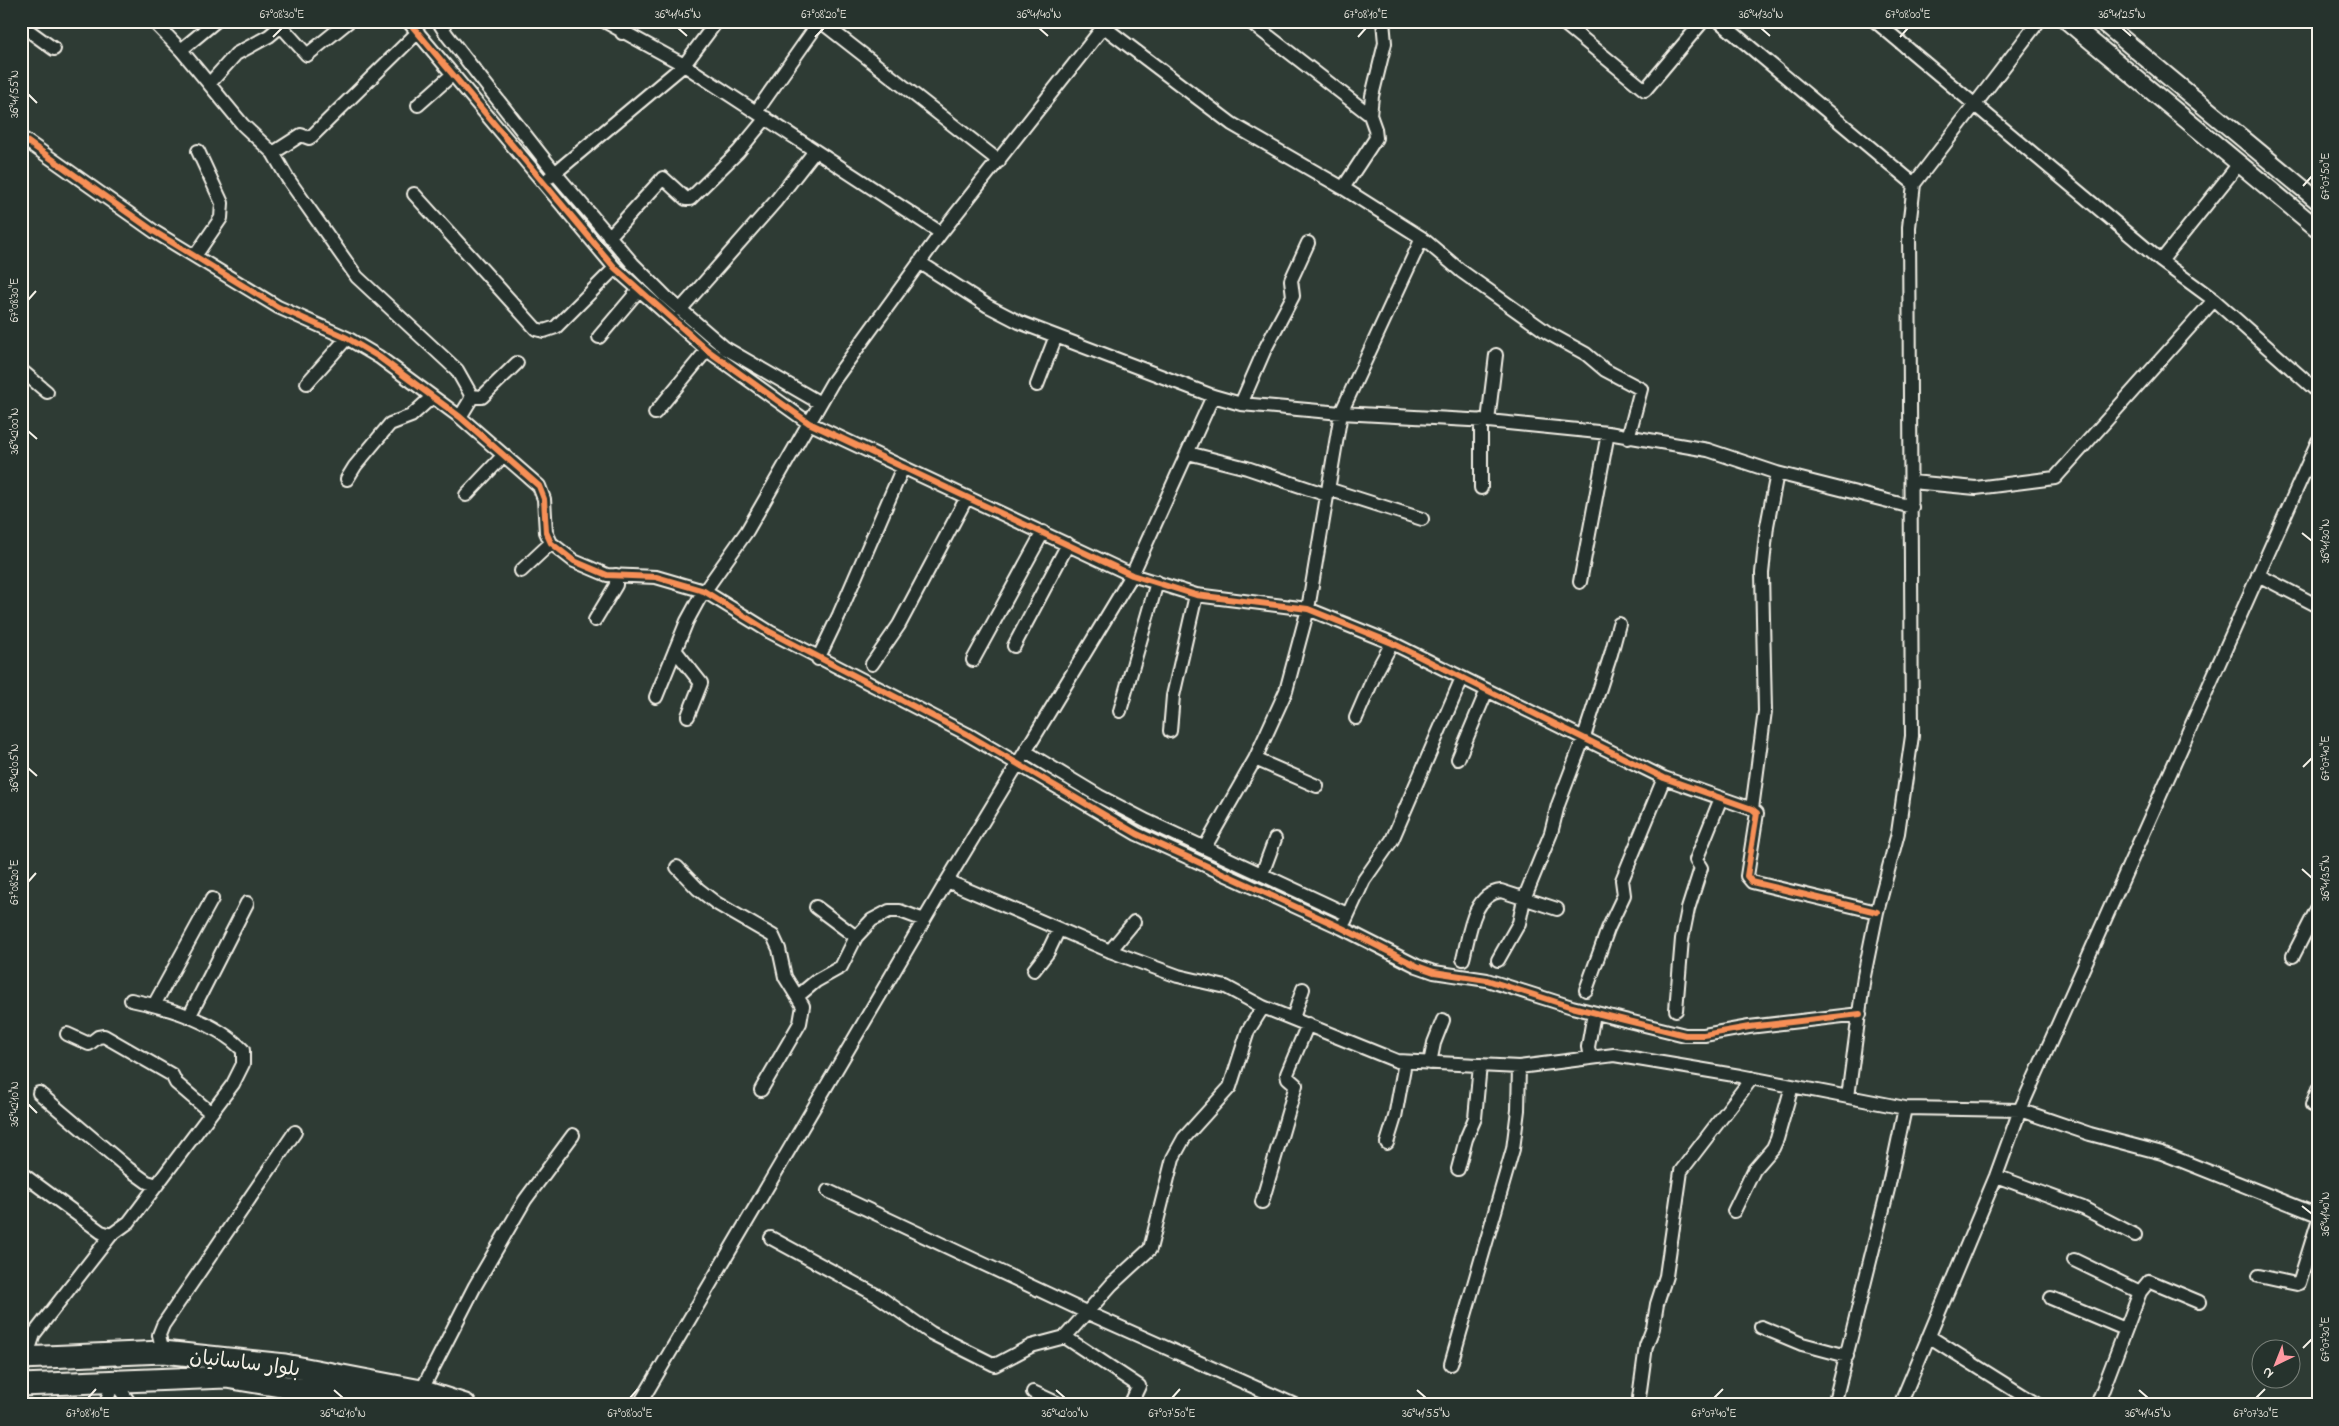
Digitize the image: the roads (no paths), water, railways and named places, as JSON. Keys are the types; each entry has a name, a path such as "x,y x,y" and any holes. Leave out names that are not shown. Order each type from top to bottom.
{"highway":[{"name":"بلوار ساسانیان","path":"24,1363 162,1352 285,1365 418,1398 465,1405"},
{"name":"بلوار ساسانیان","path":"21,1385 226,1377 396,1405"}],"street":[{"path":"153,21 210,82 243,125 273,153 288,179 357,276 457,370 471,396"},
{"path":"181,50 216,21"},
{"path":"210,82 236,54 269,36 280,26 304,53 309,55 349,21"},
{"path":"408,21 618,272 707,350 809,423 1132,574 1196,595 1308,609 1392,643 1584,736 1664,778 1752,809 1757,813 1748,880 1877,912"},
{"path":"604,21 622,33 684,66 942,233"},
{"path":"622,33 631,21"},
{"path":"543,183 684,66 717,21"},
{"path":"609,237 663,178 690,199 738,152 820,21 998,161"},
{"path":"1249,21 1370,115"},
{"path":"1343,188 1376,138 1375,128 1370,115 1372,96 1385,43 1383,21"},
{"path":"1562,21 1645,90 1703,21"},
{"path":"1719,21 1914,184"},
{"path":"1876,21 2161,261 2214,300 2318,392"},
{"path":"1848,1097 1864,976 1877,912 1898,833 1912,736 1909,227 1914,184 2040,21"},
{"path":"2067,21 2238,165 2318,229"},
{"path":"2101,21 2318,201"},
{"path":"440,22 447,35 555,173 632,264 680,310 725,348 820,402"},
{"path":"656,697 687,621 704,592 747,531 820,402 919,262 1106,24 1232,124 1343,188 1422,238 1462,271 1548,333 1586,354 1605,370 1641,389 1628,438"},
{"path":"21,25 54,49"},
{"path":"273,153 301,135 309,138 312,136 418,32"},
{"path":"418,105 453,74"},
{"path":"21,140 25,140 155,232 278,307 347,338 379,357 460,417 539,486 544,499 546,532 551,543 574,561 607,575 656,577 704,592 818,659 967,734 1018,766 1137,834 1342,928 1416,966 1434,972 1487,980 1594,1013 1685,1035 1704,1035 1749,1027 1860,1014"},
{"path":"195,256 221,218 223,210 222,203 198,151"},
{"path":"680,310 775,202 815,151"},
{"path":"2161,261 2238,165"},
{"path":"414,194 536,329 544,331 556,326 618,272 632,264"},
{"path":"1205,847 1255,759 1286,691 1308,609 1341,413 1422,238"},
{"path":"1241,404 1264,351 1293,296 1291,280 1308,243"},
{"path":"919,262 988,306 1020,322 1213,396 1241,404 1341,413 1485,420 1608,433 1628,438 1708,450 1777,473 1912,507"},
{"path":"598,337 638,291"},
{"path":"1912,482 1976,488 2056,478 2214,300"},
{"path":"1037,384 1056,336"},
{"path":"306,382 347,338"},
{"path":"655,413 707,350"},
{"path":"1481,488 1485,420 1496,355"},
{"path":"471,396 482,397 517,363"},
{"path":"21,370 47,392"},
{"path":"347,478 390,424 411,416 432,396"},
{"path":"460,417 471,396"},
{"path":"639,1405 947,881 1132,574 1143,554 1213,396"},
{"path":"1580,582 1608,433"},
{"path":"1900,1405 1996,1176 2020,1110 2318,442"},
{"path":"1188,453 1247,468 1422,519"},
{"path":"466,495 504,455"},
{"path":"818,659 903,467"},
{"path":"1752,809 1765,710 1762,573 1766,526 1777,473"},
{"path":"872,664 899,625 967,497"},
{"path":"973,660 1042,532"},
{"path":"521,571 551,543"},
{"path":"1014,646 1068,544"},
{"path":"2258,575 2318,606"},
{"path":"595,620 616,585 616,576"},
{"path":"1120,711 1157,582"},
{"path":"1170,731 1173,696 1196,595"},
{"path":"1498,960 1519,923 1524,899 1551,833 1558,805 1584,736 1619,624"},
{"path":"1356,718 1392,643"},
{"path":"675,650 700,683 688,716"},
{"path":"1342,928 1364,880 1392,840 1462,678"},
{"path":"1458,759 1487,690"},
{"path":"1026,752 1099,796 1146,821 1347,914"},
{"path":"1255,759 1317,786"},
{"path":"1586,990 1608,929 1624,896 1622,880 1664,778"},
{"path":"1676,1010 1682,939 1688,909 1701,868 1696,860 1721,798"},
{"path":"1262,874 1275,839"},
{"path":"678,867 698,889 716,903 773,936 779,949 785,977 803,1006 800,1023 761,1090"},
{"path":"947,881 1110,951 1178,976 1226,987 1263,1007 1398,1061 1519,1067 1614,1055 1752,1078 1905,1108 2020,1110 2090,1134 2162,1153 2318,1215"},
{"path":"1463,959 1479,904 1497,891 1557,909"},
{"path":"154,1005 212,899"},
{"path":"189,1018 247,903"},
{"path":"816,907 856,937"},
{"path":"2293,956 2318,907"},
{"path":"798,996 816,981 841,967 856,937 872,920 889,911 900,911 924,920"},
{"path":"1110,951 1134,922"},
{"path":"1034,970 1048,952 1059,929"},
{"path":"1293,1018 1303,989"},
{"path":"24,1363 34,1334 112,1235 129,1222 233,1084 244,1064 243,1050 233,1041 171,1009 131,1000"},
{"path":"771,1238 878,1296 931,1333 995,1365 1031,1346 1065,1337 1112,1284 1150,1249 1173,1158 1184,1138 1230,1086 1248,1031 1263,1007"},
{"path":"1590,1058 1588,1047 1594,1013"},
{"path":"1430,1063 1434,1043 1443,1020"},
{"path":"1262,1202 1296,1085 1286,1076 1308,1024"},
{"path":"67,1034 89,1044 98,1037 104,1036 138,1054 172,1075 176,1083 211,1114"},
{"path":"1387,1143 1395,1117 1405,1062"},
{"path":"1458,1169 1466,1139 1475,1118 1480,1065"},
{"path":"1451,1364 1513,1149 1518,1110 1519,1067"},
{"path":"1638,1405 1646,1346 1653,1328 1657,1304 1666,1276 1681,1171 1752,1078"},
{"path":"1734,1211 1754,1170 1773,1148 1792,1086"},
{"path":"2312,1105 2318,1089"},
{"path":"39,1093 129,1169 146,1182 156,1186"},
{"path":"1834,1405 1888,1189 1905,1108"},
{"path":"162,1352 159,1335 163,1325 295,1132"},
{"path":"418,1398 475,1286 520,1208 572,1135"},
{"path":"21,1173 101,1232 112,1235"},
{"path":"1996,1176 2083,1208 2135,1235"},
{"path":"828,1190 1088,1313 1294,1405"},
{"path":"2259,1276 2296,1284 2300,1283 2318,1222"},
{"path":"2074,1260 2140,1292"},
{"path":"2097,1405 2140,1292 2149,1282 2199,1302"},
{"path":"2051,1298 2125,1329"},
{"path":"1761,1327 1802,1344 1847,1356"},
{"path":"1065,1337 1139,1386 1130,1405"},
{"path":"1930,1337 2038,1405"},
{"path":"105,1405 114,1381"},
{"path":"114,1381 131,1405"},
{"path":"1033,1392 1061,1405"}]}
